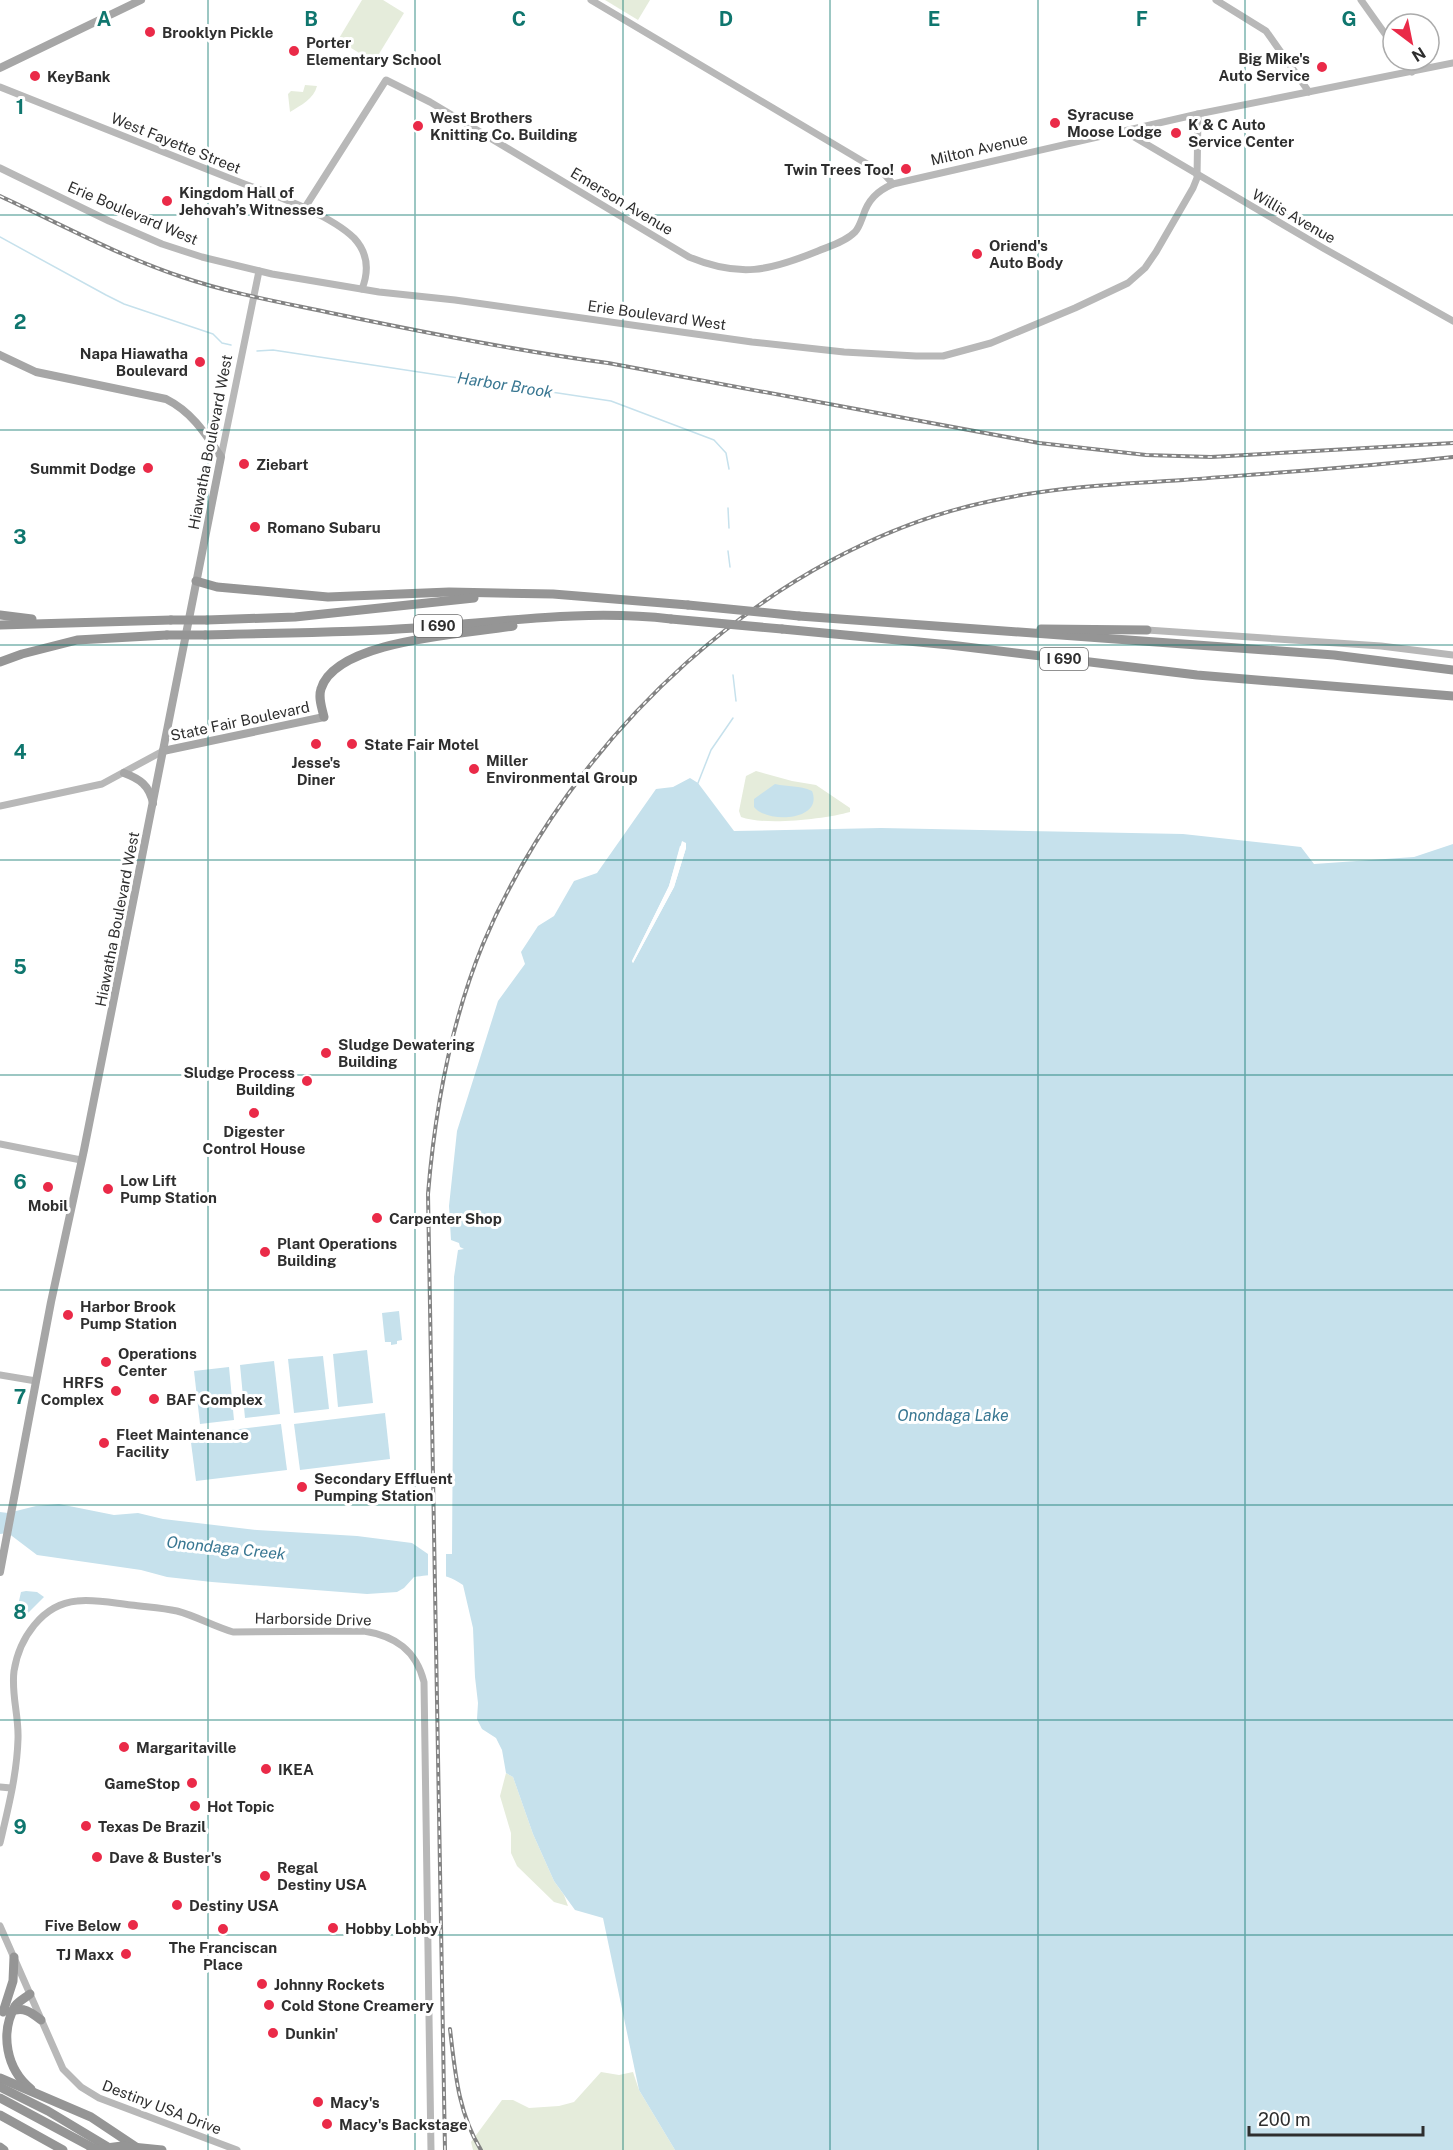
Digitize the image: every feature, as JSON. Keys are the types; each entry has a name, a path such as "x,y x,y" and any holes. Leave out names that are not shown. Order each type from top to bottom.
{"highway":[{"path":"196,581 216,586 328,597 449,592 515,595"},
{"name":"I 690","path":"0,625 307,616 515,595 595,597 800,616 1334,655 1453,670"},
{"path":"0,615 61,623"},
{"name":"I 690","path":"0,662 77,640 167,635 385,630 561,616 609,615 950,645 1197,675 1453,696"},
{"path":"324,717 320,697 321,688 327,678 345,662 364,653 415,640 495,629 561,616"},
{"path":"1003,631 1063,628 1147,630"},
{"path":"14,1957 13,1981 4,2014 3,2049 8,2063 21,2080 43,2097"},
{"path":"4,2014 29,1992"},
{"path":"4,2014 22,2009 41,2020"},
{"path":"0,2078 91,2117 141,2150"},
{"path":"0,2087 48,2111 113,2150"},
{"path":"0,2098 97,2150"},
{"path":"0,2115 63,2150"},
{"path":"44,2121 91,2150 122,2146 162,2150"},
{"path":"0,2147 4,2150"}],"main road":[{"path":"0,68 141,0"},
{"path":"0,355 36,372 166,399 177,404 195,419 221,457"},
{"name":"Hiawatha Boulevard West","path":"0,1572 36,1381 153,806 221,457"},
{"name":"State Fair Boulevard","path":"163,751 324,717"},
{"path":"124,773 144,783 153,806"}],"street":[{"path":"591,0 884,174 893,184"},
{"path":"1215,0 1266,31 1309,92"},
{"path":"1361,0 1381,28"},
{"name":"Milton Avenue","path":"893,184 1198,114 1412,72"},
{"name":"Emerson Avenue","path":"304,209 386,80 430,102 689,257 726,268 768,269 837,243 857,231 869,200 893,184"},
{"name":"West Fayette Street","path":"0,87 304,209 344,231 361,247 366,258 367,269 362,289"},
{"name":"Erie Boulevard West","path":"0,168 162,244 259,271 362,289 752,342 844,352 943,356 1002,339 1075,308 1128,283 1145,268 1188,200 1197,175 1198,114"},
{"name":"Willis Avenue","path":"1124,131 1453,321"},
{"name":"Hiawatha Boulevard West","path":"221,457 259,271"},
{"path":"1147,630 1415,649 1453,655"},
{"path":"0,806 102,784 163,751"},
{"path":"0,1144 81,1160"},
{"path":"0,1375 36,1381"},
{"name":"Harborside Drive","path":"11,1788 18,1738 13,1688 16,1662 23,1643 39,1619 47,1612 64,1604 77,1601 98,1601 174,1611 233,1632 364,1631 393,1638 402,1644 416,1662 424,1682 431,2150"},
{"path":"0,1787 11,1788 0,1843"},
{"name":"Destiny USA Drive","path":"0,1926 63,2069 81,2087 99,2098 237,2150"}],"green space":[{"path":"362,0 383,0 404,13 374,62 338,40"},
{"path":"605,0 650,0 638,20"},
{"path":"305,85 317,86 310,98 290,112 288,94 291,91 303,92"},
{"path":"756,771 816,785 850,808 850,812 826,817 779,821 752,820 741,817 739,811 746,776"},
{"path":"506,1773 513,1777 533,1834 568,1906 554,1902 517,1866 511,1853 511,1833 500,1796"},
{"path":"601,2072 619,2075 633,2072 639,2090 675,2150 473,2150 471,2142 502,2100 513,2100 529,2108 559,2106 574,2102"}],"water":[{"name":"Onondaga Lake","path":"690,778 698,783 734,831 881,828 1183,834 1301,847 1314,864 1414,857 1453,844 1453,2150 675,2150 639,2090 603,1918 575,1910 554,1881 533,1834 513,1777 506,1773 502,1750 496,1738 482,1729 477,1719 473,1628 463,1585 445,1576 429,1575 414,1577 397,1592 367,1594 212,1582 167,1577 141,1570 37,1555 8,1533 0,1534 0,1512 8,1513 36,1506 59,1504 114,1515 138,1513 163,1519 257,1530 357,1536 412,1543 428,1554 452,1554 454,1277 458,1250 464,1249 459,1243 451,1240 449,1206 457,1131 498,1001 525,964 521,952 538,926 554,916 574,881 597,873 656,789 673,787","holes":["680,846 686,848 674,887 633,963 669,886"]},
{"path":"775,784 812,791 813,801 810,809 792,817 781,817 770,816 754,807 754,799"},
{"path":"399,1311 402,1340 391,1345 391,1342 385,1342 382,1313"},
{"path":"367,1350 373,1403 338,1407 333,1354"},
{"path":"323,1356 329,1409 294,1413 288,1359"},
{"path":"274,1361 280,1414 245,1418 240,1365"},
{"path":"229,1367 234,1420 200,1424 194,1371"},
{"path":"385,1413 390,1459 300,1470 294,1424"},
{"path":"281,1424 287,1470 196,1481 190,1435"},
{"path":"21,1592 37,1592 44,1597 20,1621 16,1614"}],"pier":[{"path":"682,841 686,843 686,848 674,887 633,963 669,886"},
{"path":"428,1553 446,1553 446,1578 428,1579"}],"waterway":[{"name":"Harbor Brook","path":"0,237 124,304 213,334 222,343 231,345"},
{"name":"Harbor Brook","path":"257,351 273,350 611,401 714,440 726,453 729,469"},
{"name":"Harbor Brook","path":"728,508 729,528"},
{"name":"Harbor Brook","path":"728,551 730,567"},
{"name":"Harbor Brook","path":"733,675 736,701"},
{"name":"Harbor Brook","path":"698,783 711,750 733,718"}],"railway":[{"path":"0,196 159,269 239,293 472,341 608,363 1039,443 1146,455 1211,457 1453,443"},
{"path":"445,2150 428,1194 440,1099 461,1005 483,944 520,868 568,795 623,726 686,663 756,607 830,561 909,525 991,501 1063,489 1318,470 1453,457"},
{"path":"450,2029 462,2107 481,2150"}],"place":[{"name":"Brooklyn Pickle","path":"150,32"},
{"name":"Porter Elementary School","path":"294,51"},
{"name":"Big Mike's Auto Service","path":"1322,67"},
{"name":"KeyBank","path":"35,76"},
{"name":"Syracuse Moose Lodge","path":"1055,123"},
{"name":"West Brothers Knitting Co. Building","path":"418,126"},
{"name":"K & C Auto Service Center","path":"1176,133"},
{"name":"Twin Trees Too!","path":"906,169"},
{"name":"Kingdom Hall of Jehovah’s Witnesses","path":"167,201"},
{"name":"Oriend's Auto Body","path":"977,254"},
{"name":"Napa Hiawatha Boulevard","path":"200,362"},
{"name":"Ziebart","path":"244,464"},
{"name":"Summit Dodge","path":"148,468"},
{"name":"Romano Subaru","path":"255,527"},
{"name":"Jesse's Diner","path":"316,744"},
{"name":"State Fair Motel","path":"352,744"},
{"name":"Miller Environmental Group","path":"474,769"},
{"name":"Sludge Dewatering Building","path":"326,1053"},
{"name":"Sludge Process Building","path":"307,1081"},
{"name":"Digester Control House","path":"254,1113"},
{"name":"Mobil","path":"48,1187"},
{"name":"Low Lift Pump Station","path":"108,1189"},
{"name":"Carpenter Shop","path":"377,1218"},
{"name":"Plant Operations Building","path":"265,1252"},
{"name":"Harbor Brook Pump Station","path":"68,1315"},
{"name":"Operations Center","path":"106,1362"},
{"name":"HRFS Complex","path":"116,1391"},
{"name":"BAF Complex","path":"154,1399"},
{"name":"Fleet Maintenance Facility","path":"104,1443"},
{"name":"Secondary Effluent Pumping Station","path":"302,1487"},
{"name":"Margaritaville","path":"124,1747"},
{"name":"IKEA","path":"266,1769"},
{"name":"GameStop","path":"192,1783"},
{"name":"Hot Topic","path":"195,1806"},
{"name":"Texas De Brazil","path":"86,1826"},
{"name":"Dave & Buster's","path":"97,1857"},
{"name":"Regal Destiny USA","path":"265,1876"},
{"name":"Destiny USA","path":"177,1905"},
{"name":"Five Below","path":"133,1925"},
{"name":"Hobby Lobby","path":"333,1928"},
{"name":"The Franciscan Place","path":"223,1929"},
{"name":"TJ Maxx","path":"126,1954"},
{"name":"Johnny Rockets","path":"262,1984"},
{"name":"Cold Stone Creamery","path":"269,2005"},
{"name":"Dunkin'","path":"273,2033"},
{"name":"Macy's","path":"318,2102"},
{"name":"Macy's Backstage","path":"327,2124"}],"water label":[{"name":"Onondaga Creek","path":"226,1548"}]}
